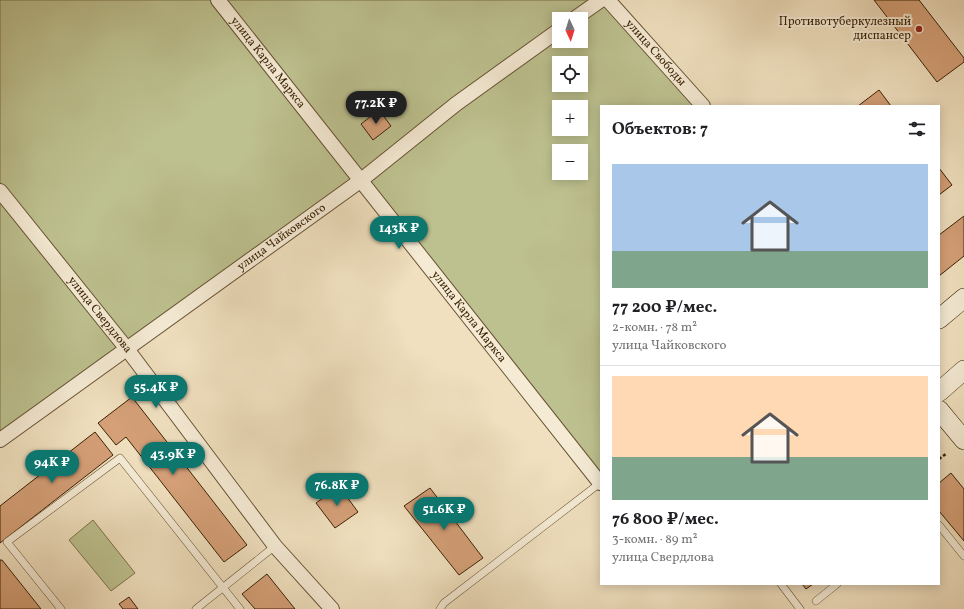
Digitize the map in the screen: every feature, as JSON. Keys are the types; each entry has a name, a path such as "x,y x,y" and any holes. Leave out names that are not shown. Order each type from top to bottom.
{"main road":[{"path":"940,318 964,298"},
{"path":"940,391 964,370"},
{"path":"940,411 964,440"}],"street":[{"name":"улица Карла Маркса","path":"218,0 600,483"},
{"path":"584,12 601,0"},
{"name":"улица Свободы","path":"608,0 702,105"},
{"name":"улица Чайковского","path":"0,440 360,181 456,104 552,35"},
{"name":"улица Свердлова","path":"0,191 127,349 275,546 332,609"}],"lane":[{"path":"61,609 7,542 120,458 240,609"},
{"path":"440,609 444,603 600,483"},
{"path":"940,527 964,556"},
{"path":"196,609 275,546"},
{"path":"782,585 800,609"},
{"path":"816,601 836,585"}],"path":[{"path":"940,458 946,454"}],"green space":[{"path":"0,0 608,0 699,105 600,105 600,483 360,181 0,440"},
{"path":"93,520 135,573 111,591 69,540"}],"building":[{"name":"Противотуберкулезный диспансер","path":"874,0 919,0 964,58 964,62 937,82"},
{"path":"879,90 890,105 859,105"},
{"path":"379,110 391,126 373,140 361,124"},
{"path":"940,169 952,185 940,194"},
{"path":"964,216 964,256 940,275 940,234"},
{"path":"132,397 247,545 224,562 126,437 116,445 98,423"},
{"path":"95,432 113,455 0,543 0,506"},
{"path":"951,473 964,489 964,541 940,512 940,482"},
{"path":"339,486 358,512 335,528 316,503"},
{"path":"430,488 483,558 459,575 404,506"},
{"path":"0,560 2,560 41,609 0,609"},
{"path":"267,574 295,609 255,609 242,594"},
{"path":"803,585 812,585 806,589"},
{"path":"129,597 138,609 123,609 119,604"}],"place":[{"name":"Противотуберкулезный диспансер","path":"919,29"}]}
